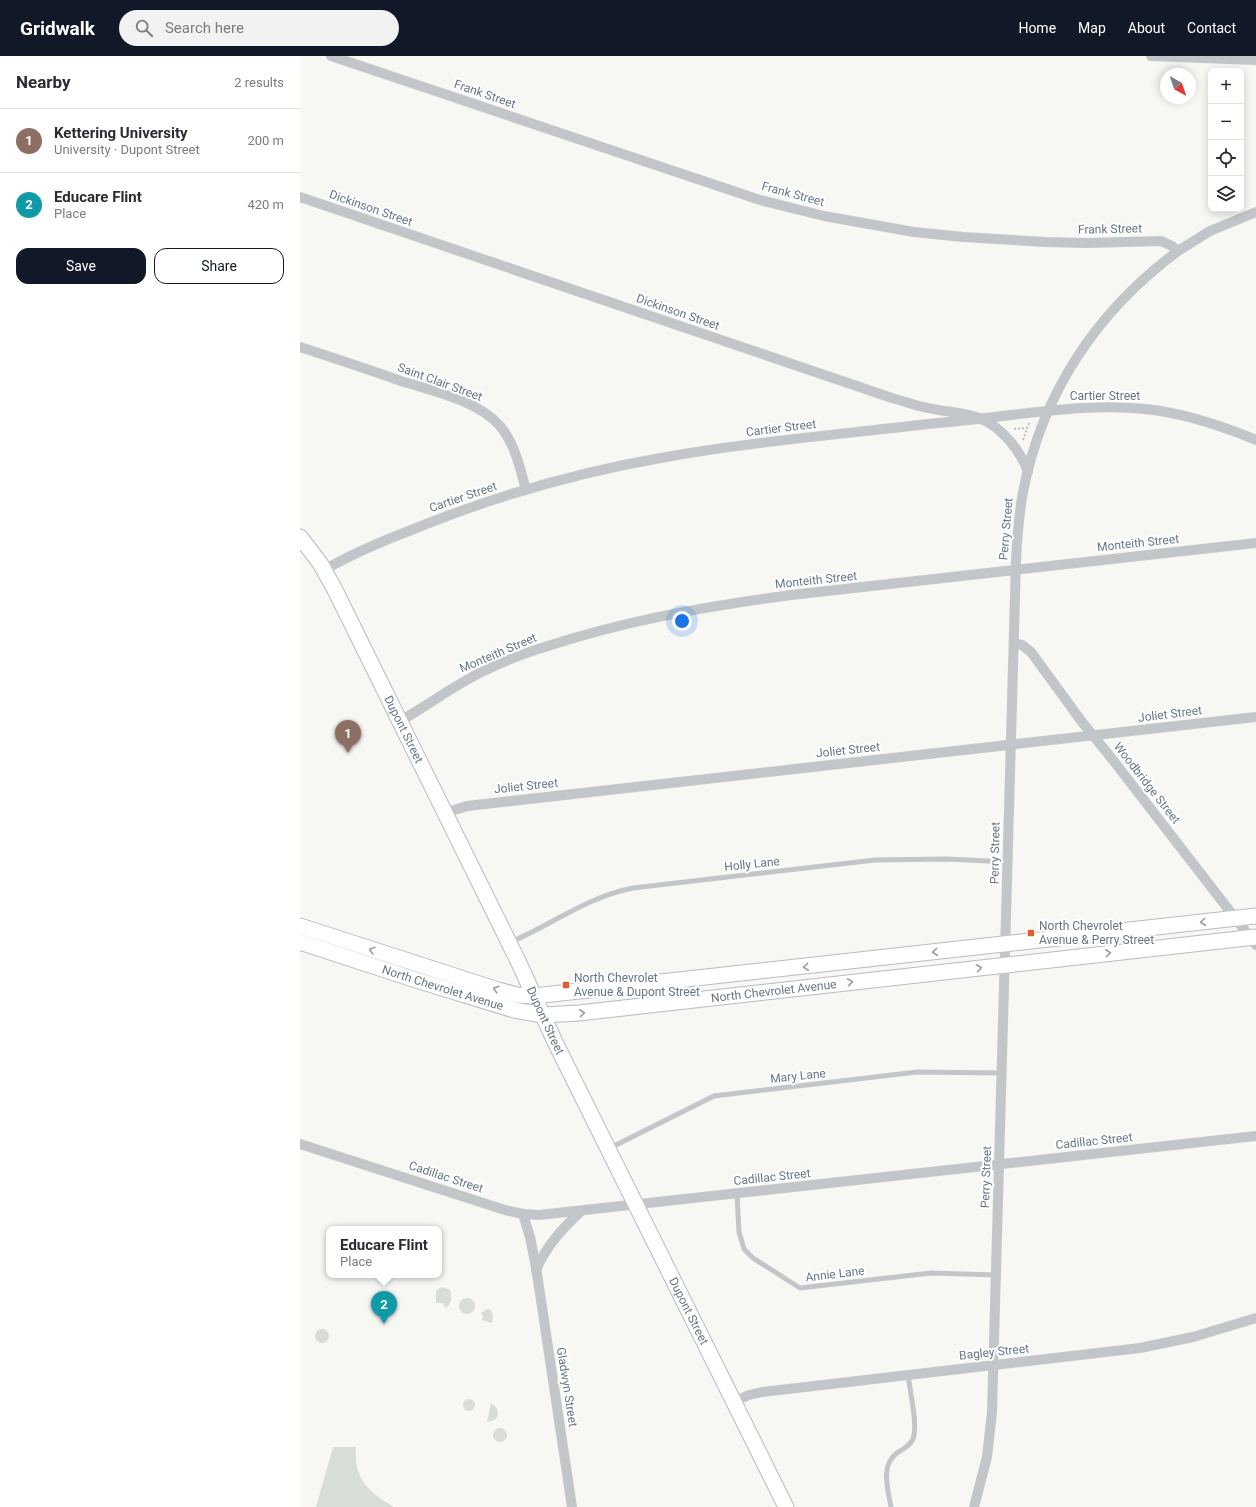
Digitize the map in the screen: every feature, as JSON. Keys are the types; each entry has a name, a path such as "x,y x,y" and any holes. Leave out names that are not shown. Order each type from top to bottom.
{"street":[{"name":"Frank Street","path":"331,56 760,200 824,216 899,230 963,237 1087,243 1161,241 1172,246 1178,251"},
{"path":"1151,56 1256,60"},
{"name":"Dickinson Street","path":"300,197 892,398 927,408 980,418 994,426 1010,443 1021,456 1028,472"},
{"path":"1178,251 1215,229 1256,212"},
{"name":"Perry Street","path":"974,1507 984,1473 990,1441 992,1412 1016,570 1020,512 1028,472 1038,437 1048,411 1067,373 1094,332 1110,312 1154,270 1178,251"},
{"name":"Saint Clair Street","path":"300,347 455,398 480,410 496,422 507,436 516,454 526,490"},
{"name":"Cartier Street","path":"324,570 359,552 402,533 447,516 526,490 618,466 706,450 980,418 1104,407 1157,410 1197,418 1228,428 1256,440"},
{"name":"Dupont Street","path":"300,537 324,570 400,721 510,943 608,1149 786,1507"},
{"name":"Monteith Street","path":"400,721 448,690 485,670 541,648 612,627 674,613 736,602 1256,543"},
{"name":"Woodbridge Street","path":"1014,643 1022,645 1031,652 1093,736 1254,940"},
{"name":"Joliet Street","path":"445,813 466,806 1256,717"},
{"name":"North Chevrolet Avenue","path":"300,926 498,990 518,995 534,996 1256,916"},
{"name":"North Chevrolet Avenue","path":"300,942 480,1000 514,1010 543,1015 579,1013 1005,965 1254,940"},
{"path":"781,969 783,990"},
{"name":"Cadillac Street","path":"300,1144 505,1210 523,1214 539,1215 1256,1136"},
{"path":"536,1270 550,1244 581,1211"},
{"name":"Gladwyn Street","path":"523,1214 530,1237 536,1270 572,1507"},
{"name":"Bagley Street","path":"733,1402 749,1395 762,1392 994,1366 1159,1345 1193,1337 1256,1318"}],"lane":[{"name":"Holly Lane","path":"510,943 596,899 618,891 633,888 875,860 947,859 1008,862"},
{"name":"Mary Lane","path":"608,1149 714,1096 917,1072 1002,1073"},
{"name":"Annie Lane","path":"737,1194 739,1232 743,1246 747,1252 753,1258 800,1288 931,1273 996,1275"},
{"path":"891,1507 886,1471 888,1463 892,1457 910,1444 914,1433 908,1375"}],"path":[{"path":"1021,446 1030,420"},
{"path":"1008,430 1035,427"}],"shaded area":[{"path":"441,1287 449,1289 451,1294 451,1301 446,1308 442,1303 436,1303 436,1291"},
{"path":"467,1298 473,1300 475,1306 473,1312 467,1314 461,1312 459,1306 461,1300"},
{"path":"487,1309 491,1310 493,1315 492,1323 482,1320 483,1317 481,1313"},
{"path":"322,1329 327,1331 329,1336 327,1341 322,1343 317,1341 315,1336 317,1331"},
{"path":"471,1399 474,1400 474,1410 467,1411 464,1410 463,1403 464,1400"},
{"path":"491,1403 496,1407 498,1415 497,1418 487,1422"},
{"path":"500,1428 505,1430 507,1435 505,1440 500,1442 495,1440 493,1435 495,1430"},
{"path":"333,1447 356,1447 357,1468 364,1483 377,1496 394,1507 316,1507"}],"place":[{"name":"Kettering University","path":"348,753"},
{"name":"North Chevrolet Avenue & Perry Street","path":"1031,933"},
{"name":"North Chevrolet Avenue & Dupont Street","path":"566,985"},
{"name":"Educare Flint","path":"384,1324"}]}
